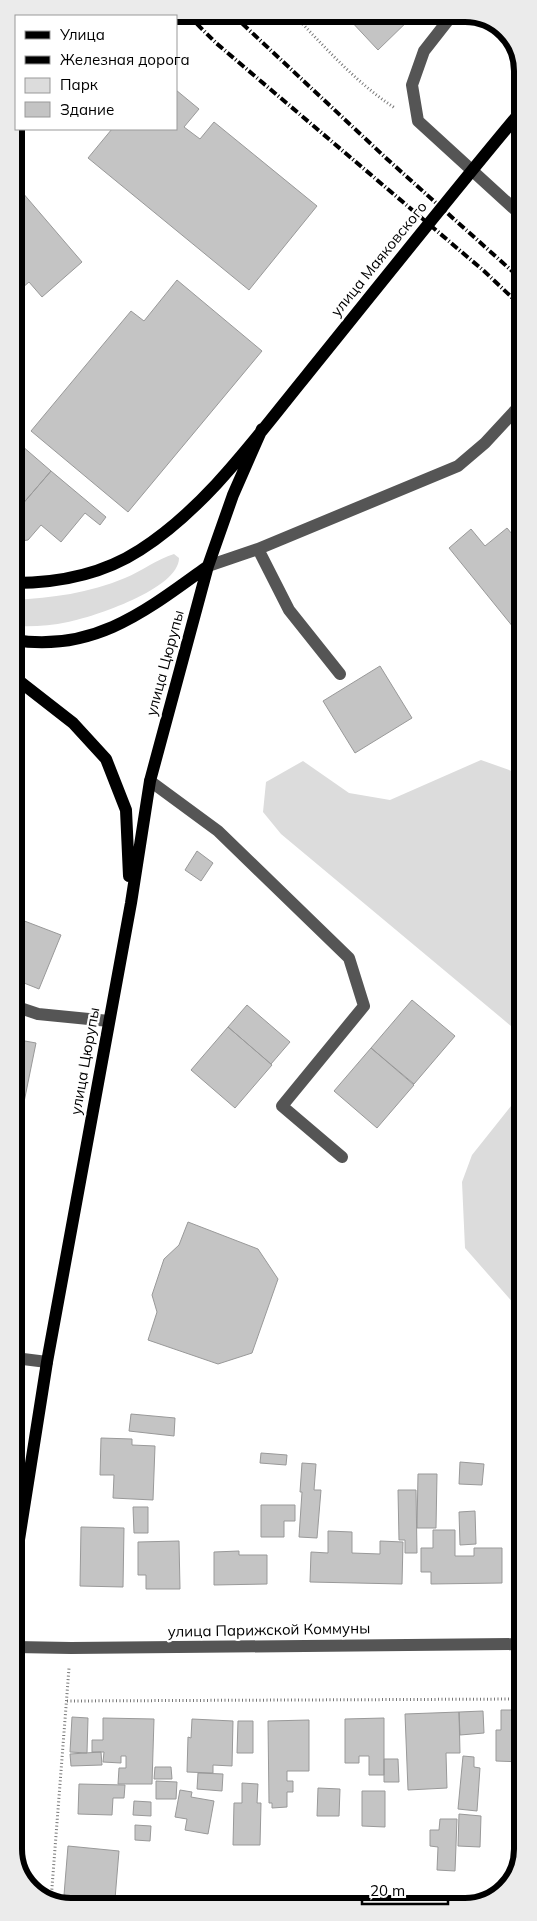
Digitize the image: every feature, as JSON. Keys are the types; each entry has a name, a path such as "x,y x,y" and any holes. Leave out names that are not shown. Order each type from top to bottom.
{"main road":[{"name":"улица Маяковского","path":"262,429 514,120"},
{"name":"улица Цюрупы","path":"22,1521 47,1362 150,782 208,566 233,495 262,429"},
{"path":"22,583 36,583 68,578 105,568 139,551 174,526 203,499 262,429"},
{"path":"22,642 34,644 61,643 87,637 126,621 154,605 208,566"},
{"path":"22,683 73,723 106,759 126,810 130,903"}],"street":[{"path":"446,23 424,51 412,85 418,121 514,209"},
{"path":"208,566 258,550 458,466 485,443 514,412"},
{"path":"258,550 289,610 340,674"},
{"path":"150,782 218,831 350,958 364,1006 282,1106 342,1157"},
{"path":"22,1009 38,1014 109,1021"},
{"path":"22,1359 47,1362"},
{"name":"улица Парижской Коммуны","path":"22,1646 71,1648 514,1644"}],"path":[{"path":"301,23 344,68 383,101 418,121"},
{"path":"51,1894 71,1648"},
{"path":"67,1701 514,1699"}],"green space":[{"path":"174,554 179,558 175,569 165,580 133,600 68,622 41,626 22,626 22,599 56,596 98,587 125,578"},
{"path":"481,760 514,772 514,1028 281,834 263,812 266,782 303,761 349,793 390,800"},
{"path":"514,1102 514,1304 465,1248 462,1182 472,1155"}],"building":[{"path":"352,23 406,23 378,50"},
{"path":"178,92 199,109 184,127 200,139 214,122 317,206 249,290 88,158 111,130 178,130"},
{"path":"22,192 82,262 42,297 29,282 22,288"},
{"path":"177,280 262,351 128,512 31,431 131,311 144,321"},
{"path":"22,446 51,471 22,505"},
{"path":"51,471 106,517 100,525 85,513 61,542 41,525 28,540 22,541 22,505"},
{"path":"507,528 514,536 514,628 449,548 471,529 485,546"},
{"path":"380,666 412,718 355,753 323,701"},
{"path":"197,851 213,863 201,881 185,870"},
{"path":"22,920 61,935 39,989 22,982"},
{"path":"412,1000 455,1036 414,1084 371,1048"},
{"path":"247,1005 290,1042 271,1064 228,1027"},
{"path":"228,1027 272,1065 235,1108 191,1070"},
{"path":"22,1040 36,1043 22,1112"},
{"path":"371,1048 414,1085 377,1128 334,1091"},
{"path":"188,1222 258,1249 278,1279 252,1353 218,1364 148,1340 157,1312 152,1295 164,1259 179,1245"},
{"path":"131,1414 175,1418 174,1436 129,1431"},
{"path":"101,1438 132,1439 132,1445 155,1446 153,1500 113,1498 114,1475 100,1475"},
{"path":"261,1453 287,1455 286,1465 260,1463"},
{"path":"460,1462 484,1464 482,1485 459,1484"},
{"path":"302,1463 316,1464 314,1490 321,1490 317,1538 299,1537"},
{"path":"418,1474 437,1474 436,1528 417,1528"},
{"path":"398,1490 416,1490 417,1553 405,1553 405,1540 399,1540"},
{"path":"261,1505 295,1505 295,1521 284,1521 284,1537 261,1537"},
{"path":"133,1507 148,1507 148,1533 134,1533"},
{"path":"475,1511 476,1544 460,1545 459,1512"},
{"path":"81,1527 124,1528 123,1587 80,1586"},
{"path":"433,1530 455,1530 455,1556 474,1556 474,1548 502,1548 502,1583 431,1584 431,1572 421,1572 421,1548 433,1548"},
{"path":"328,1531 352,1532 352,1553 380,1554 380,1541 403,1542 402,1584 310,1582 311,1552 328,1553"},
{"path":"179,1541 180,1589 146,1589 146,1575 138,1575 138,1542"},
{"path":"239,1551 239,1555 267,1555 267,1584 214,1585 214,1552"},
{"path":"501,1710 514,1710 514,1762 496,1761 496,1730 501,1730"},
{"path":"483,1711 484,1733 460,1735 459,1712"},
{"path":"459,1712 460,1753 446,1753 447,1788 408,1790 405,1714"},
{"path":"72,1717 88,1718 87,1753 70,1752"},
{"path":"103,1718 154,1719 152,1784 118,1784 119,1768 126,1768 126,1756 121,1756 121,1763 103,1762 104,1752 92,1752 92,1740 103,1740"},
{"path":"384,1718 384,1775 369,1775 369,1756 359,1756 359,1763 345,1763 345,1719"},
{"path":"192,1719 233,1721 232,1766 213,1765 213,1773 187,1772 188,1737 191,1738"},
{"path":"309,1720 309,1771 287,1771 287,1781 293,1781 293,1792 287,1792 287,1807 272,1808 272,1803 269,1803 268,1721"},
{"path":"238,1721 253,1721 253,1753 237,1753"},
{"path":"101,1752 102,1765 71,1766 70,1754"},
{"path":"463,1756 474,1757 474,1767 480,1768 477,1811 458,1809"},
{"path":"384,1759 398,1759 399,1782 384,1782"},
{"path":"155,1767 171,1767 172,1779 154,1779"},
{"path":"198,1773 223,1774 222,1791 197,1789"},
{"path":"156,1781 177,1782 176,1799 156,1799"},
{"path":"242,1783 258,1784 257,1803 261,1803 260,1845 233,1845 234,1803 242,1803"},
{"path":"79,1784 125,1785 124,1798 113,1798 112,1815 78,1814"},
{"path":"318,1788 340,1789 339,1816 317,1816"},
{"path":"180,1790 192,1792 191,1797 214,1801 208,1834 185,1830 187,1819 175,1817"},
{"path":"362,1791 385,1791 385,1827 362,1826"},
{"path":"134,1801 151,1802 151,1816 133,1815"},
{"path":"459,1814 481,1816 480,1847 458,1846"},
{"path":"440,1819 457,1819 455,1871 437,1870 438,1847 430,1846 430,1830 439,1830"},
{"path":"135,1825 151,1826 150,1841 135,1840"},
{"path":"68,1846 119,1851 115,1898 64,1895"}],"railway":[{"path":"195,22 216,43 484,271 514,299"},
{"path":"241,22 387,159 514,273"}]}
